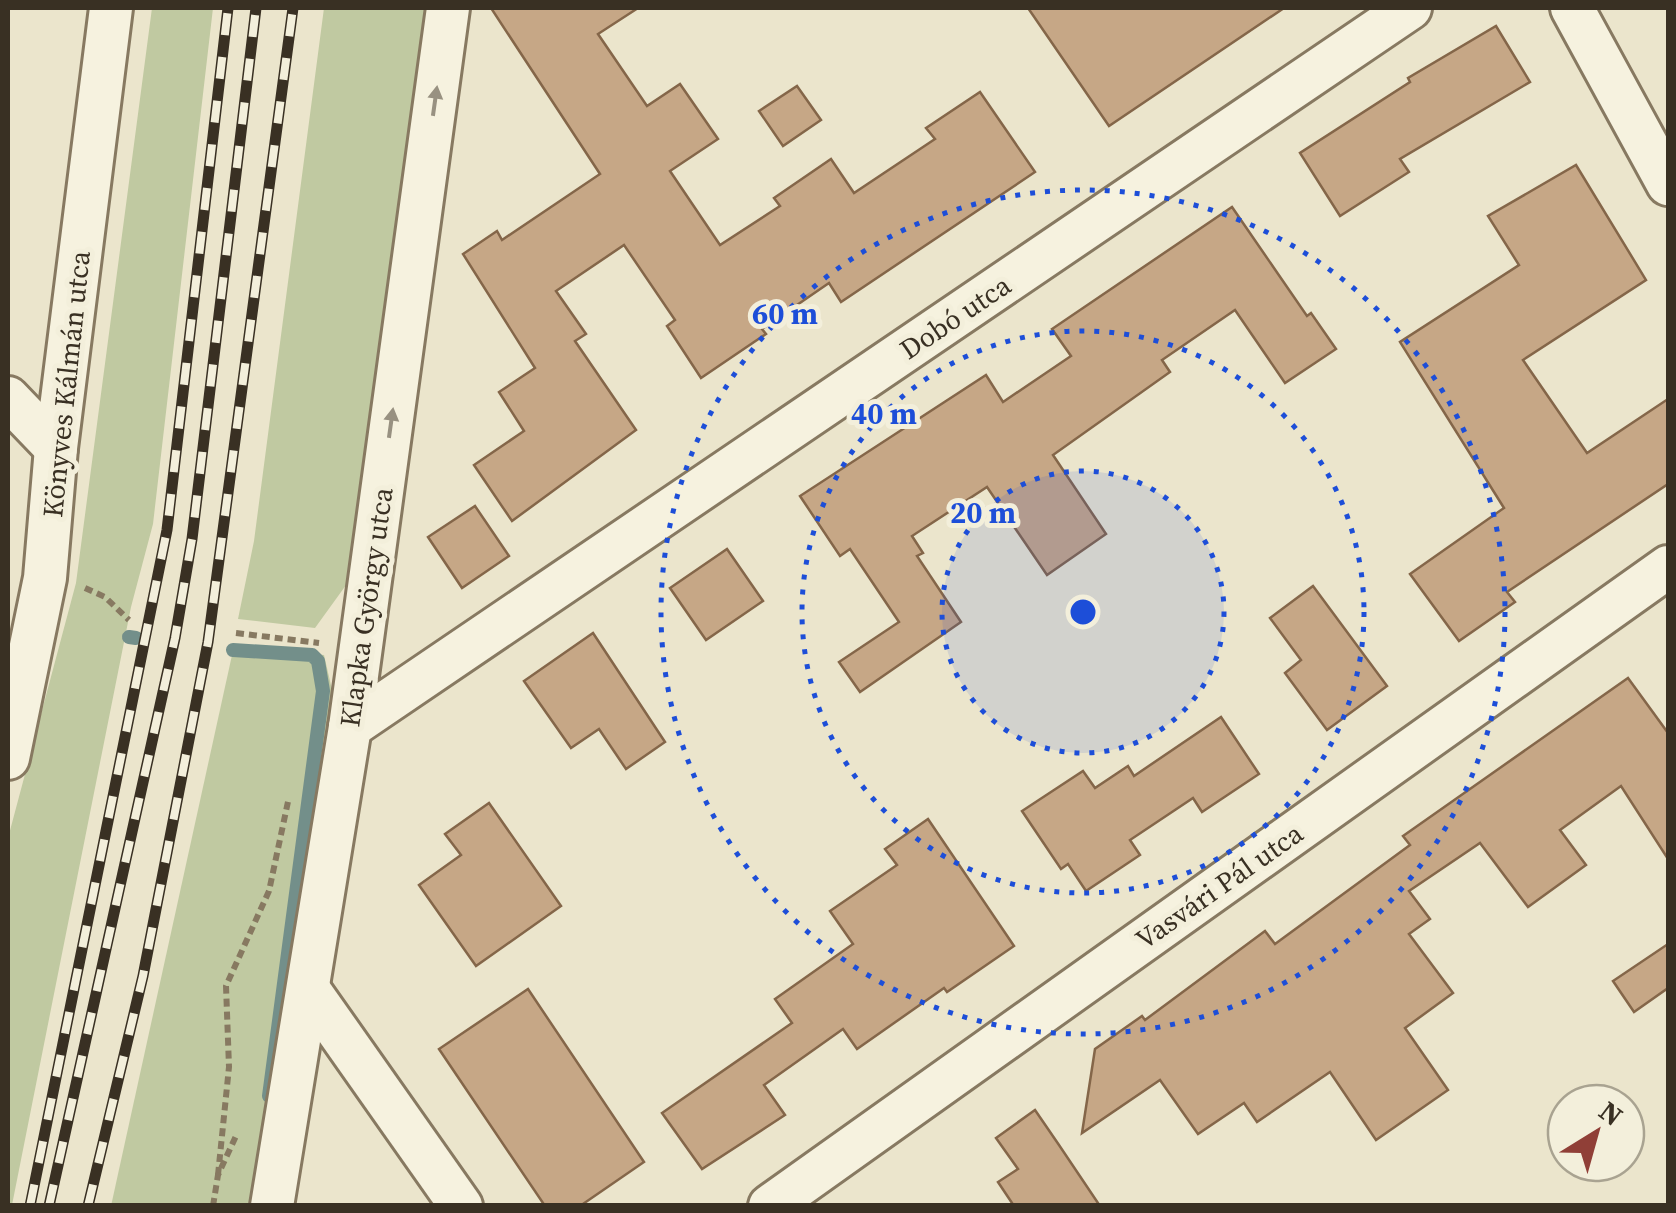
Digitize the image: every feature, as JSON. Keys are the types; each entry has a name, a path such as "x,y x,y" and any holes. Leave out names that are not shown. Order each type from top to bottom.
{"street":[{"name":"Klapka György utca","path":"272,1206 350,728 448,8"},
{"name":"Dobó utca","path":"350,728 1410,8"},
{"path":"1572,8 1668,184"},
{"name":"Könyves Kálmán utca","path":"8,758 45,578 101,16"},
{"path":"8,398 56,448"},
{"name":"Vasvári Pál utca","path":"770,1206 1668,567"},
{"path":"309,990 460,1206"}],"path":[{"path":"236,632 360,648"},
{"path":"218,1176 229,1068 226,986 268,891 292,783"}],"green space":[{"path":"152,8 213,8 153,524 131,607 12,1205 8,1206 8,838 76,583"},
{"path":"324,8 439,8 362,563 315,628 238,619 254,541"},
{"path":"234,646 324,655 333,694 264,1205 111,1206"}],"building":[{"path":"491,8 638,8 598,34 647,106 680,84 718,139 670,171 720,245 780,206 774,198 831,159 854,193 935,139 926,128 980,92 1035,172 841,302 829,283 762,329 766,334 701,378 667,326 675,320 624,245 556,291 586,334 575,341 636,430 512,521 474,465 524,431 499,392 535,368 463,254 497,231 502,240 600,174"},
{"path":"1028,8 1284,8 1109,126"},
{"path":"1496,26 1530,82 1400,159 1409,172 1340,216 1300,153 1410,82 1408,78"},
{"path":"797,86 821,120 783,146 759,111"},
{"path":"1576,165 1646,280 1523,360 1587,453 1668,399 1668,484 1507,592 1515,602 1459,641 1410,574 1504,508 1400,342 1519,265 1488,216"},
{"path":"1232,207 1307,316 1311,313 1336,349 1285,383 1235,310 1162,360 1170,372 1053,455 1106,534 1047,575 987,487 912,536 923,553 917,556 961,622 860,692 839,662 899,622 850,549 840,556 800,496 986,375 1003,402 1071,356 1052,329"},
{"path":"475,506 509,556 462,588 428,537"},
{"path":"727,549 763,601 706,640 670,588"},
{"path":"1313,586 1387,686 1327,730 1285,673 1301,660 1270,618"},
{"path":"593,633 665,742 626,769 599,729 571,748 524,681"},
{"path":"1628,678 1668,733 1668,859 1621,786 1560,830 1586,865 1528,907 1480,843 1409,891 1430,919 1409,934 1453,993 1405,1028 1448,1090 1376,1140 1330,1072 1257,1122 1244,1103 1198,1134 1160,1080 1082,1133 1095,1049 1142,1016 1145,1020 1265,931 1275,944 1410,845 1403,836"},
{"path":"1221,717 1259,774 1202,812 1193,798 1130,840 1140,855 1086,891 1068,864 1061,869 1022,811 1083,771 1095,788 1128,766 1134,776"},
{"path":"489,803 561,906 476,966 419,885 461,855 445,834"},
{"path":"928,819 1014,946 947,992 944,988 857,1049 843,1029 764,1085 785,1115 702,1169 662,1113 792,1023 775,999 853,944 830,911 897,865 885,849"},
{"path":"1668,944 1668,988 1634,1012 1613,981"},
{"path":"528,989 644,1162 580,1206 545,1206 439,1049"},
{"path":"1035,1110 1100,1206 1014,1206 998,1182 1018,1169 996,1138"}],"waterway":[{"path":"129,637 136,638"},
{"path":"233,650 312,655 318,661 323,691 269,1096"}],"railway":[{"path":"30,1206 167,530 228,8"},
{"path":"49,1206 175,638 192,539 256,8"},
{"path":"88,1206 143,976 208,642 293,8"}]}
